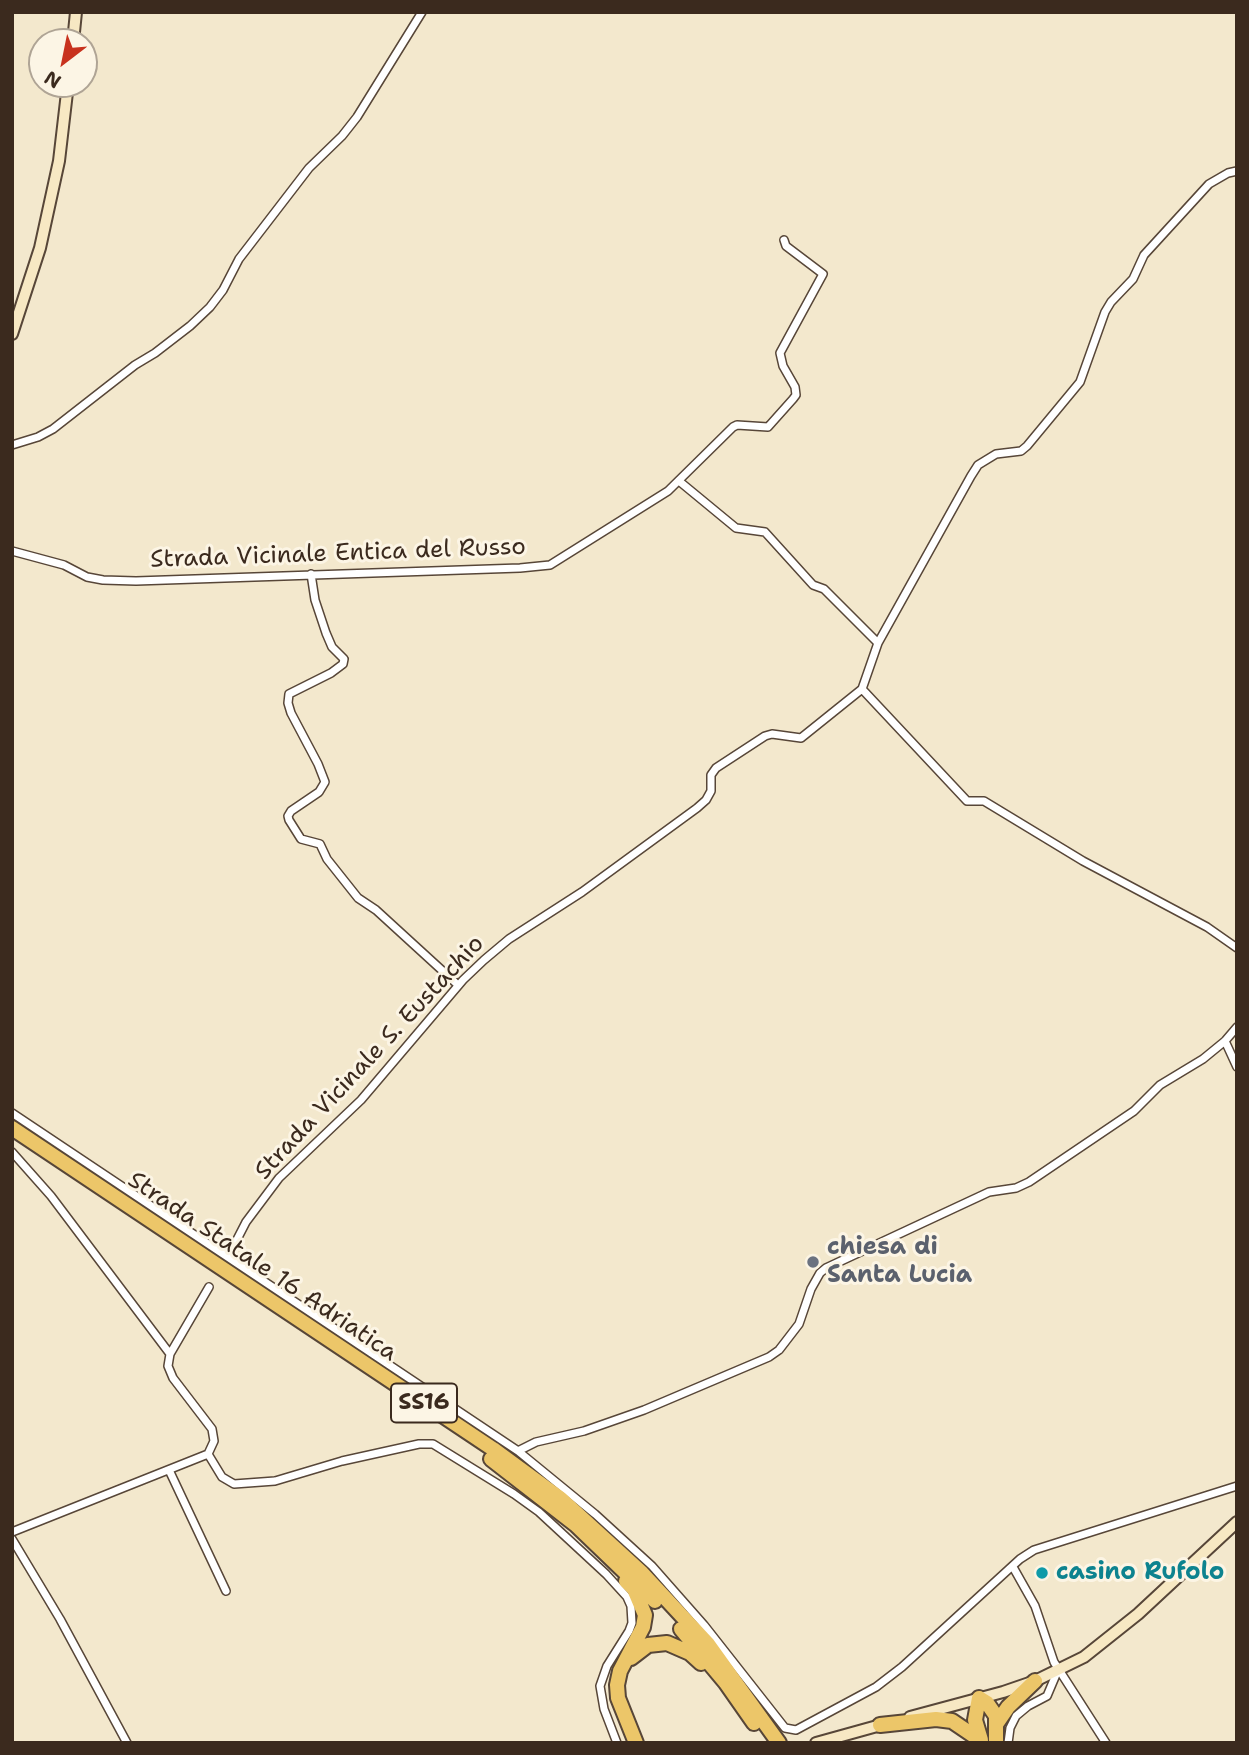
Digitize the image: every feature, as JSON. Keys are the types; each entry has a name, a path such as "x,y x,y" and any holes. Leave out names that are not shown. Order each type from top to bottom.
{"highway":[{"name":"Strada Statale 16 Adriatica","path":"12,1128 493,1449 561,1499 642,1573 682,1615 738,1684 770,1742"},
{"name":"Strada Statale 16 Adriatica","path":"12,1139 489,1458 576,1525 625,1569 690,1638 770,1742"},
{"path":"576,1525 594,1549 634,1589 645,1615 643,1627 618,1678 617,1692 634,1740"},
{"path":"625,1664 641,1649 657,1643 690,1653 770,1742"},
{"path":"997,1723 1008,1707 1035,1681"},
{"path":"981,1741 975,1720 979,1698 992,1709 997,1723 996,1743"},
{"path":"880,1725 952,1721 981,1741"}],"main road":[{"path":"12,334 40,247 59,161 66,98"},
{"path":"816,1743 1035,1681 1084,1657 1112,1636 1237,1522"}],"street":[{"path":"12,445 53,429 190,326 210,307 223,290 239,259 285,198 357,117 422,12"},
{"path":"1237,171 1227,173 1209,184 1144,254 1133,279 1105,312 1080,382 1027,446 1021,451 996,454 978,466 878,643 862,689 967,801 984,801 1083,860 1206,927 1237,948"},
{"name":"Strada Vicinale Entica del Russo","path":"12,551 64,565 103,580 550,565 668,491 733,427 768,427 796,395 780,353 823,274 786,246 784,240"},
{"path":"679,481 736,528 765,532 813,585 824,589 878,643"},
{"path":"311,574 315,600 326,633 332,648 342,654 344,659 343,664 331,673 289,694 290,713 325,782 319,792 291,811 289,820 301,839 320,844 327,859 358,898 380,914 458,985"},
{"name":"Strada Vicinale S. Eustachio","path":"228,1256 246,1222 279,1178 360,1100 458,985 484,960 509,939 582,892 697,808 706,800 710,791 711,775 716,768 765,736 772,734 801,738 862,689"},
{"path":"518,1451 536,1442 605,1425 769,1357 779,1350 799,1324 811,1289 826,1268 989,1192 1016,1188 1029,1182 1134,1111 1160,1084 1203,1059 1237,1027"},
{"path":"1225,1041 1237,1067"},
{"path":"12,1113 518,1451 595,1514 652,1566 704,1625 785,1728 796,1730 876,1687 902,1667 1020,1559 1034,1550 1237,1486"},
{"path":"12,1152 51,1196 170,1354"},
{"path":"12,1532 208,1454 214,1441 212,1429 173,1378 168,1366 170,1354 209,1287"},
{"path":"208,1454 222,1477 234,1484 275,1481 342,1461 419,1444 433,1444 514,1494 606,1574 627,1597 631,1606 632,1623 629,1631 607,1667 600,1686 604,1709 617,1743"},
{"path":"169,1470 226,1591"},
{"path":"12,1539 60,1619 127,1743"},
{"path":"1013,1567 1035,1606 1058,1670 1105,1743"},
{"path":"1008,1743 1016,1716 1028,1706 1048,1696 1058,1670"}],"place":[{"name":"chiesa di Santa Lucia","path":"813,1262"},
{"name":"casino Rufolo","path":"1042,1573"}]}
